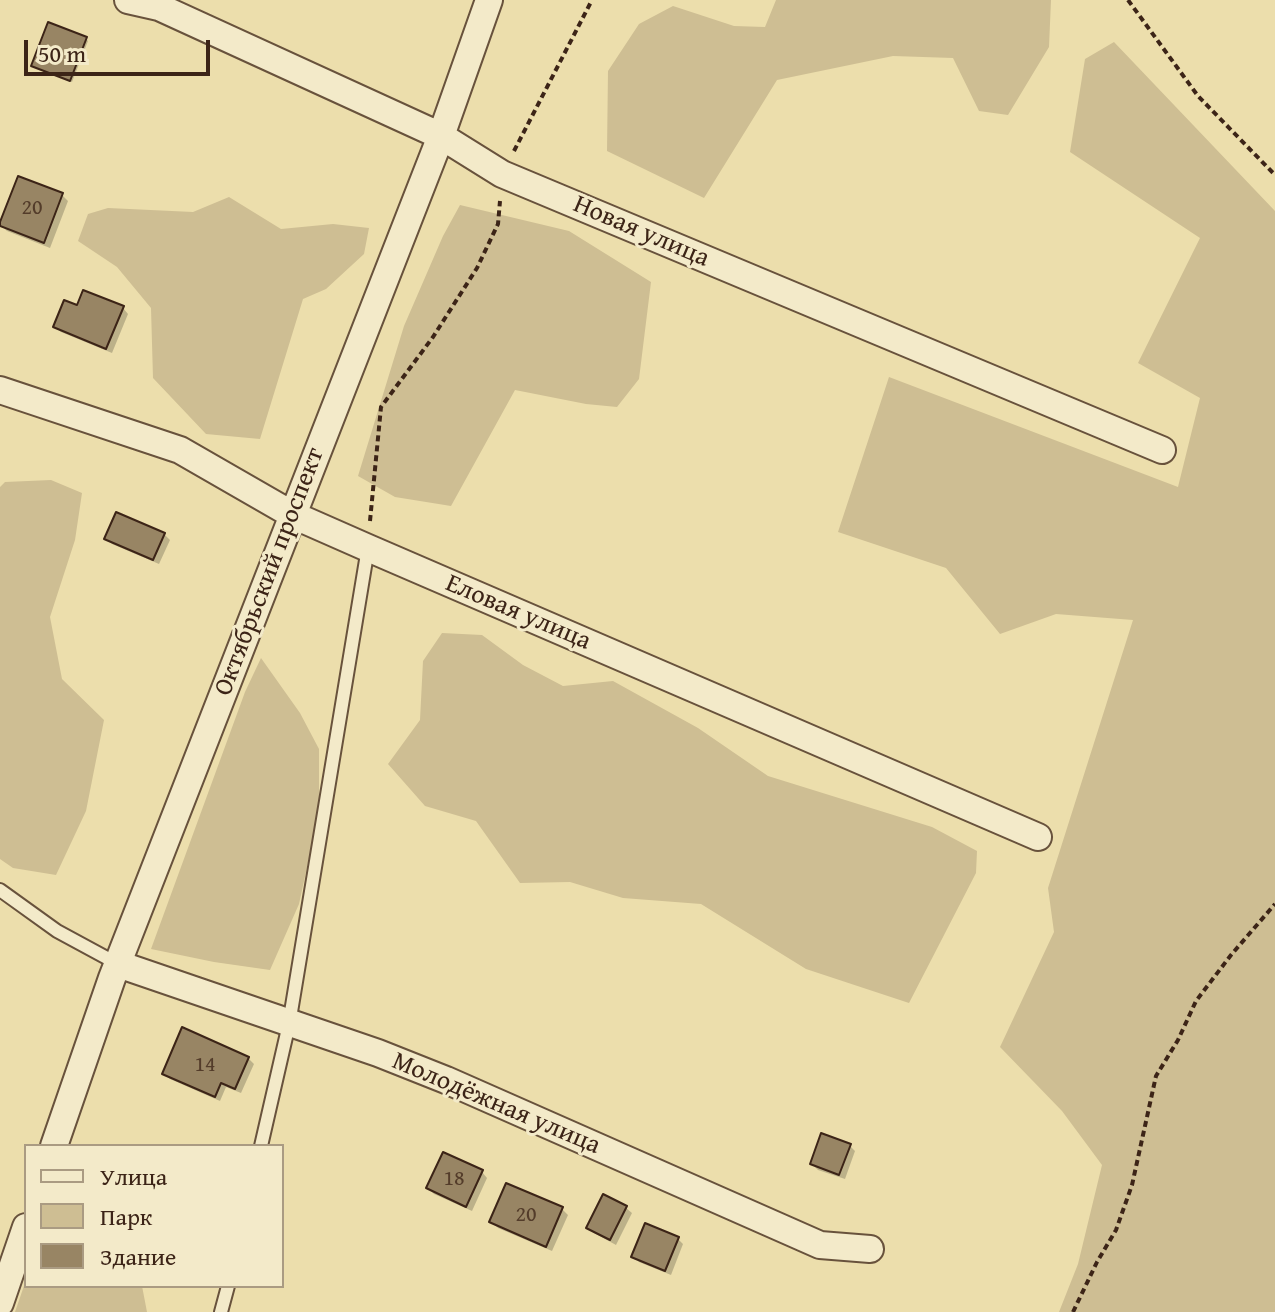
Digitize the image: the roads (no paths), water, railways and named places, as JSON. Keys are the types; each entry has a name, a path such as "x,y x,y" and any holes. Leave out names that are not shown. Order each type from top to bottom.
{"street":[{"name":"Новая улица","path":"128,0 159,7 441,136 502,174 1162,450"},
{"name":"Октябрьский проспект","path":"55,1144 118,964 441,136 489,0"},
{"name":"Еловая улица","path":"0,390 180,450 293,515 1038,837"},
{"name":"Молодёжная улица","path":"118,964 378,1053 446,1080 820,1245 870,1249"},
{"path":"0,1303 24,1233"}],"lane":[{"path":"261,1144 289,1024 368,548"},
{"path":"0,890 57,931 118,964"},
{"path":"221,1312 227,1288"}]}
